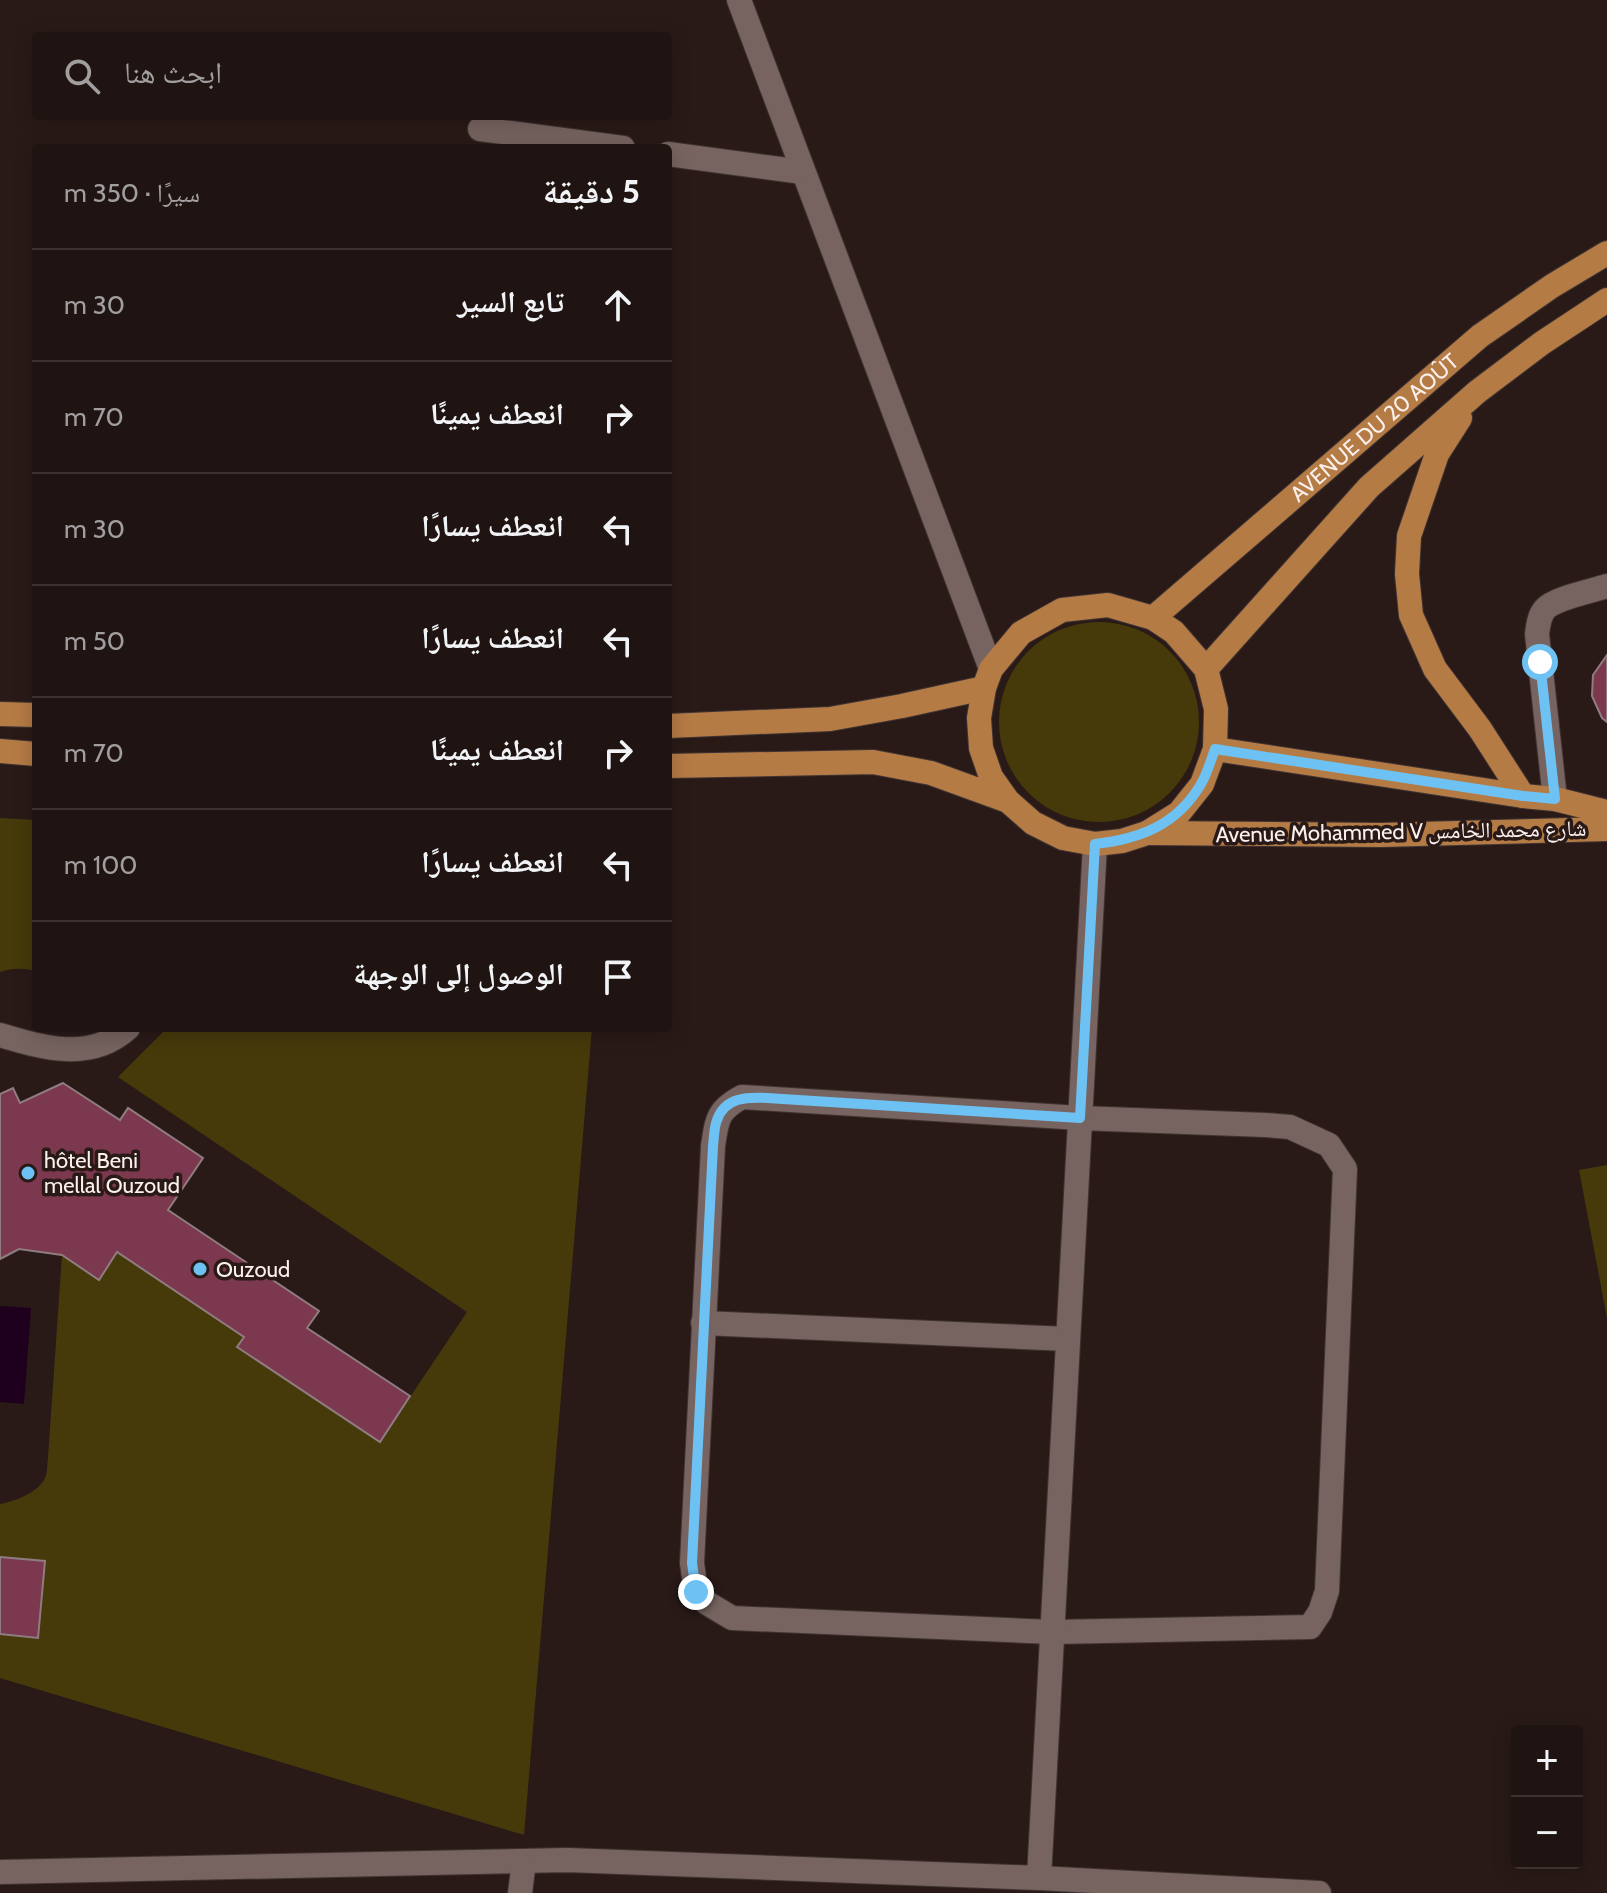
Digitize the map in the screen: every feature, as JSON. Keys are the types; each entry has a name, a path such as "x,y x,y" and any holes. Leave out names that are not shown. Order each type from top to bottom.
{"main road":[{"name":"AVENUE DU 20 AOÛT","path":"1153,618 1480,336 1552,286 1607,253"},
{"name":"AVENUE DU 20 AOÛT","path":"1206,669 1369,487 1477,392 1542,343 1607,300"},
{"path":"1477,392 1437,454 1409,536 1407,574 1411,615 1435,669 1480,729 1523,796"},
{"path":"1108,605 1153,618 1174,632 1206,669 1216,709 1215,749 1202,784 1179,813 1147,833 1122,841 1095,844 1063,838 1033,823 1008,801 991,777 981,748 979,718 988,678 1021,633 1062,610 1108,605"},
{"path":"672,726 830,719 902,706 988,678"},
{"path":"0,714 32,715"},
{"name":"Avenue Mohammed V شارع محمد الخامس","path":"1215,749 1555,799 1607,812"},
{"path":"0,751 32,754"},
{"path":"672,766 873,762 931,773 1008,801"},
{"name":"Avenue Mohammed V شارع محمد الخامس","path":"1147,833 1380,835 1607,829"}],"street":[{"path":"739,0 988,678"},
{"path":"480,129 593,144"},
{"path":"672,155 803,172"},
{"path":"1555,799 1537,634 1539,620 1551,604 1607,586"},
{"path":"1039,1878 1095,844"},
{"path":"0,1035 60,1049 87,1049 104,1045 122,1032"},
{"path":"742,1097 1080,1118 1290,1127 1329,1145 1345,1169 1327,1591 1320,1612 1310,1627 1052,1632 732,1618 707,1603 696,1592 692,1563 713,1146 717,1119 727,1105 742,1097"},
{"path":"703,1323 1068,1339"},
{"path":"0,1872 567,1860 1039,1878 1319,1893"},
{"path":"520,1893 524,1861"}],"shaded area":[{"path":"1099,622 1137,630 1170,651 1191,684 1199,722 1191,760 1170,793 1137,814 1099,822 1061,814 1028,793 1007,760 999,722 1007,684 1028,651 1061,630"},
{"path":"0,818 32,820 32,971 0,972"},
{"path":"163,1032 592,1032 524,1835 0,1678 0,1504 32,1492 47,1473 62,1255 99,1279 117,1252 244,1337 237,1346 380,1442 467,1312 118,1077"},
{"path":"1607,1165 1607,1318 1579,1170"},
{"path":"0,1306 31,1308 24,1404 0,1402"}],"building":[{"path":"1607,655 1607,722 1592,696 1593,675"},
{"name":"Ouzoud","path":"63,1083 120,1120 128,1108 203,1158 168,1210 319,1311 307,1328 410,1396 380,1442 237,1347 244,1337 117,1252 99,1280 62,1255 19,1249 0,1259 0,1094 13,1088 20,1103"},
{"path":"0,1557 45,1561 38,1638 0,1634"}],"place":[{"name":"hôtel Beni mellal Ouzoud","path":"28,1173"},
{"name":"Ouzoud","path":"200,1269"}],"route":[{"path":"696,1592 692,1563 713,1146 717,1119 727,1105 742,1097 1080,1118 1095,844 1122,841 1147,833 1179,813 1202,784 1215,749 1555,799 1540,662"}]}
